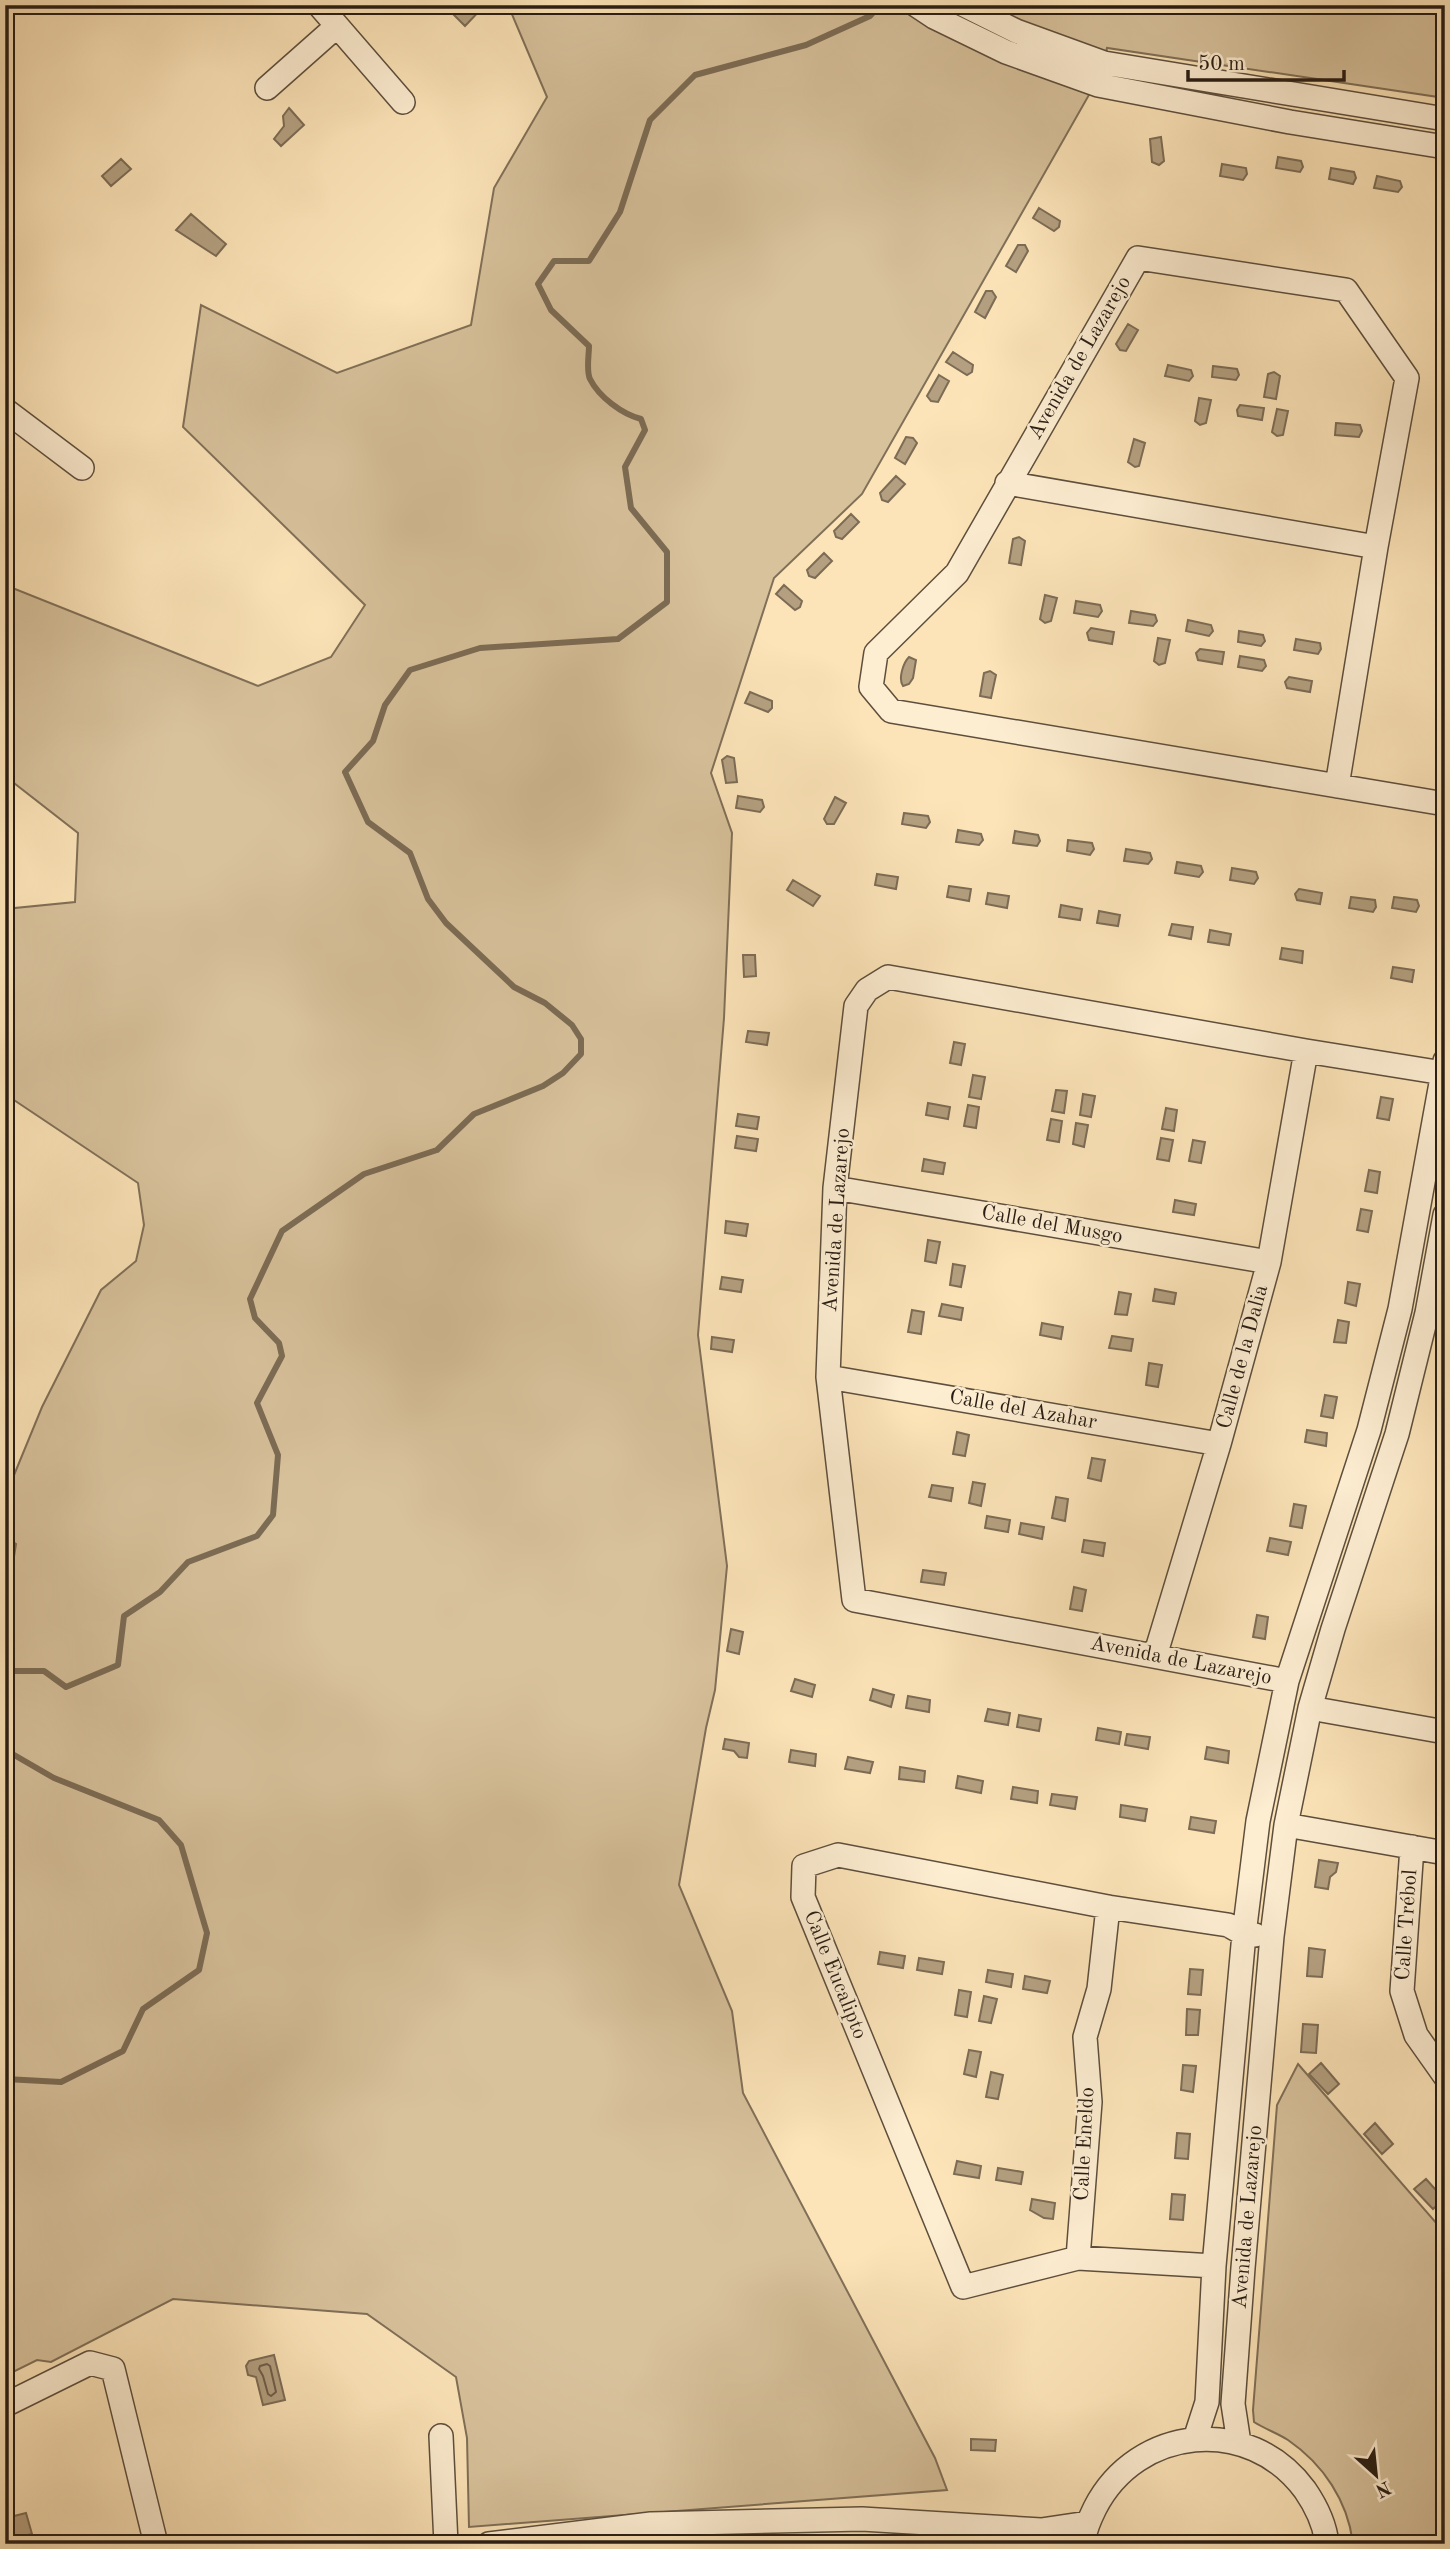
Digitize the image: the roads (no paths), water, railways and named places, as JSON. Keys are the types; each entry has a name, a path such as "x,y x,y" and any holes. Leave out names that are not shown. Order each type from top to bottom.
{"street":[{"path":"319,5 403,102"},
{"path":"916,5 934,17 1006,52 1098,85 1290,122 1445,147"},
{"path":"964,5 1016,31 1104,63 1445,119"},
{"path":"267,88 337,26"},
{"name":"Avenida de Lazarejo","path":"1337,786 1407,378 1346,290 1138,258 957,573 876,653 871,687 891,711 1337,786 1445,804"},
{"path":"5,410 82,468"},
{"path":"1007,483 1376,547"},
{"name":"Avenida de Lazarejo","path":"1195,2439 1207,2402 1214,2266 1244,1934 1258,1821 1287,1681 1369,1430 1400,1309 1444,1067 1306,1051 888,977 867,990 856,1006 835,1188 828,1377 855,1600 1287,1681"},
{"name":"Calle de la Dalia","path":"1155,1656 1219,1444 1269,1262 1306,1051"},
{"name":"Calle del Musgo","path":"835,1188 1269,1262"},
{"name":"Avenida de Lazarejo","path":"1239,2443 1233,2404 1272,1936 1286,1825 1310,1708 1397,1434 1427,1313 1445,1215"},
{"name":"Calle del Azahar","path":"828,1377 1219,1444"},
{"path":"1310,1708 1445,1732"},
{"path":"1286,1825 1445,1853"},
{"name":"Calle Trébol","path":"1412,1847 1402,1991 1416,2035 1445,2076"},
{"name":"Calle Eucalipto","path":"1214,2266 1078,2258 963,2287 803,1897 804,1866 838,1855 1108,1907 1228,1925 1244,1934 1272,1936"},
{"name":"Calle Eneldo","path":"1078,2258 1090,2102 1085,2037 1098,1989 1108,1907"},
{"path":"5,2405 90,2363 113,2369 156,2544"},
{"path":"441,2436 446,2544"},
{"path":"489,2544 651,2524 862,2519 1085,2533 1104,2491 1129,2465 1160,2447 1195,2439 1217,2439 1239,2443 1269,2456 1295,2476 1314,2503 1326,2533 1327,2544"},
{"path":"1041,2530 1063,2544"}],"water":[{"path":"460,5 485,5 465,26 452,13"},
{"path":"289,108 304,125 281,146 274,139 284,126 283,116"},
{"path":"1161,137 1164,161 1159,165 1152,162 1150,139"},
{"path":"1278,157 1301,161 1303,167 1300,172 1276,168"},
{"path":"121,159 131,169 111,186 102,176"},
{"path":"1222,164 1246,168 1247,174 1243,180 1220,176"},
{"path":"1331,168 1354,172 1356,178 1353,184 1329,179"},
{"path":"1377,176 1400,181 1402,187 1398,192 1374,188"},
{"path":"1039,208 1060,221 1059,227 1054,231 1033,218"},
{"path":"191,214 226,244 216,256 176,230"},
{"path":"1018,245 1025,245 1028,251 1016,272 1006,266"},
{"path":"986,291 992,291 996,297 985,318 975,312"},
{"path":"1128,324 1138,330 1126,351 1120,350 1116,344"},
{"path":"953,352 973,365 972,372 967,375 946,362"},
{"path":"1168,365 1191,370 1193,376 1189,381 1165,376"},
{"path":"1213,366 1237,369 1239,375 1236,380 1212,377"},
{"path":"1274,372 1280,376 1276,399 1264,397 1268,374"},
{"path":"939,375 949,381 938,402 931,401 927,396"},
{"path":"1199,398 1211,400 1206,423 1200,425 1195,421"},
{"path":"1240,405 1264,408 1262,420 1238,416"},
{"path":"1277,409 1288,411 1283,435 1277,436 1272,432"},
{"path":"1336,423 1360,425 1362,431 1359,437 1335,435"},
{"path":"906,437 913,438 917,443 905,464 895,458"},
{"path":"1134,439 1145,443 1139,466 1135,467 1128,462"},
{"path":"896,476 905,484 888,502 882,500 880,493"},
{"path":"851,514 859,522 842,539 836,537 834,531"},
{"path":"1019,537 1025,541 1021,565 1009,563 1013,539"},
{"path":"824,553 832,561 815,578 809,576 807,570"},
{"path":"784,585 802,601 800,607 795,610 776,594"},
{"path":"1045,595 1057,598 1051,621 1045,623 1040,619"},
{"path":"1076,601 1100,605 1102,611 1098,617 1074,613"},
{"path":"1131,611 1155,615 1157,621 1153,626 1129,623"},
{"path":"1188,620 1211,625 1213,631 1209,636 1186,631"},
{"path":"1091,628 1114,632 1112,644 1089,640 1087,633"},
{"path":"1239,631 1263,635 1265,641 1261,646 1238,642"},
{"path":"1158,638 1170,640 1165,663 1159,665 1154,661"},
{"path":"1296,639 1320,643 1321,649 1318,654 1294,650"},
{"path":"1200,649 1224,652 1222,664 1198,660 1196,653"},
{"path":"1240,656 1264,660 1266,666 1262,671 1238,667"},
{"path":"909,657 916,660 913,678 909,684 903,686 902,671"},
{"path":"990,671 996,675 991,698 980,696 984,673"},
{"path":"1289,677 1312,681 1310,692 1287,688 1285,682"},
{"path":"750,692 772,701 772,708 768,712 745,703"},
{"path":"727,756 734,758 737,782 726,783 722,760"},
{"path":"738,796 762,800 764,807 760,812 736,808"},
{"path":"835,797 846,803 834,824 827,824 824,819"},
{"path":"904,813 928,816 930,822 926,828 902,824"},
{"path":"958,830 981,834 983,840 979,845 956,842"},
{"path":"1015,831 1038,835 1040,841 1037,846 1013,843"},
{"path":"1068,840 1092,843 1094,849 1090,855 1067,851"},
{"path":"1126,849 1150,853 1152,859 1148,864 1124,861"},
{"path":"1177,862 1201,866 1203,872 1199,877 1175,873"},
{"path":"1232,868 1256,872 1258,878 1254,884 1230,880"},
{"path":"877,874 898,877 896,889 875,885"},
{"path":"793,880 820,896 813,906 787,890"},
{"path":"949,886 971,889 969,901 947,897"},
{"path":"1299,889 1322,893 1320,904 1297,900 1295,894"},
{"path":"988,893 1009,896 1007,908 986,904"},
{"path":"1351,897 1375,900 1376,907 1373,912 1349,908"},
{"path":"1394,897 1417,900 1419,906 1416,912 1392,908"},
{"path":"1061,905 1082,909 1080,920 1059,917"},
{"path":"1099,911 1120,915 1118,926 1097,923"},
{"path":"1172,924 1193,927 1191,939 1169,935"},
{"path":"1210,930 1231,934 1229,945 1208,942"},
{"path":"1282,948 1303,951 1302,963 1280,959"},
{"path":"743,955 755,955 756,976 744,977"},
{"path":"1393,967 1414,970 1412,982 1391,978"},
{"path":"748,1031 769,1033 767,1045 746,1042"},
{"path":"954,1042 965,1044 961,1065 950,1063"},
{"path":"973,1075 985,1077 981,1099 969,1097"},
{"path":"1056,1090 1067,1091 1064,1113 1052,1111"},
{"path":"1083,1094 1095,1096 1091,1117 1080,1115"},
{"path":"1381,1097 1393,1099 1389,1120 1377,1118"},
{"path":"928,1103 950,1107 948,1119 926,1115"},
{"path":"968,1105 979,1107 976,1128 964,1126"},
{"path":"1166,1108 1177,1110 1174,1131 1162,1129"},
{"path":"738,1114 759,1117 757,1129 736,1126"},
{"path":"1051,1119 1062,1121 1059,1142 1047,1140"},
{"path":"1076,1123 1088,1125 1084,1147 1073,1144"},
{"path":"737,1136 758,1139 756,1151 735,1148"},
{"path":"1161,1138 1173,1140 1169,1161 1157,1159"},
{"path":"1193,1140 1205,1142 1201,1163 1189,1161"},
{"path":"924,1159 945,1163 943,1174 922,1171"},
{"path":"1369,1170 1380,1172 1377,1193 1365,1191"},
{"path":"1175,1200 1196,1204 1194,1215 1173,1212"},
{"path":"1361,1209 1372,1211 1368,1232 1357,1230"},
{"path":"726,1221 748,1224 746,1236 725,1233"},
{"path":"928,1240 940,1242 936,1263 925,1261"},
{"path":"953,1264 965,1266 961,1287 950,1285"},
{"path":"722,1277 743,1280 741,1292 720,1289"},
{"path":"1348,1282 1360,1284 1356,1306 1345,1303"},
{"path":"1155,1289 1176,1293 1174,1304 1153,1301"},
{"path":"1119,1292 1131,1294 1127,1315 1115,1314"},
{"path":"942,1304 963,1308 961,1320 939,1316"},
{"path":"912,1310 924,1312 921,1334 908,1332"},
{"path":"1338,1320 1349,1322 1346,1343 1334,1342"},
{"path":"1042,1323 1063,1327 1061,1339 1040,1335"},
{"path":"1112,1336 1133,1339 1131,1351 1109,1348"},
{"path":"712,1337 734,1340 732,1352 711,1349"},
{"path":"1149,1363 1162,1365 1158,1387 1146,1385"},
{"path":"1325,1395 1337,1397 1333,1418 1321,1416"},
{"path":"1307,1430 1327,1433 1326,1446 1305,1442"},
{"path":"957,1432 969,1435 965,1456 953,1454"},
{"path":"1092,1458 1105,1460 1101,1481 1088,1478"},
{"path":"973,1482 985,1484 981,1506 969,1503"},
{"path":"932,1485 953,1488 951,1501 929,1497"},
{"path":"1056,1497 1068,1499 1065,1521 1052,1518"},
{"path":"1294,1504 1306,1506 1302,1528 1290,1526"},
{"path":"987,1516 1010,1520 1008,1532 985,1528"},
{"path":"1021,1523 1044,1527 1042,1539 1019,1534"},
{"path":"1270,1538 1291,1542 1288,1555 1267,1551"},
{"path":"1084,1540 1105,1543 1103,1556 1082,1552"},
{"path":"923,1570 946,1573 944,1585 921,1582"},
{"path":"1074,1587 1086,1590 1082,1611 1070,1609"},
{"path":"1257,1615 1268,1617 1265,1639 1253,1637"},
{"path":"731,1629 743,1632 739,1654 727,1651"},
{"path":"795,1679 815,1685 812,1697 791,1691"},
{"path":"873,1689 894,1695 891,1707 870,1700"},
{"path":"908,1696 930,1700 929,1712 906,1708"},
{"path":"988,1709 1010,1713 1008,1725 985,1721"},
{"path":"1019,1715 1041,1719 1039,1731 1017,1727"},
{"path":"1098,1728 1121,1732 1119,1744 1096,1740"},
{"path":"1127,1734 1150,1737 1148,1749 1125,1745"},
{"path":"725,1739 749,1743 747,1758 723,1749"},
{"path":"1207,1747 1229,1751 1228,1763 1205,1759"},
{"path":"791,1750 816,1754 815,1766 789,1762"},
{"path":"848,1757 873,1762 870,1773 845,1769"},
{"path":"900,1767 925,1771 924,1782 899,1779"},
{"path":"958,1776 983,1781 981,1793 956,1788"},
{"path":"1013,1787 1038,1791 1037,1803 1011,1799"},
{"path":"1052,1794 1077,1797 1075,1809 1050,1805"},
{"path":"1121,1805 1147,1809 1145,1821 1120,1817"},
{"path":"1191,1817 1216,1821 1214,1833 1189,1829"},
{"path":"1319,1860 1338,1863 1336,1872 1330,1877 1328,1889 1315,1887"},
{"path":"1309,1948 1325,1950 1322,1977 1307,1976"},
{"path":"880,1952 905,1956 903,1968 878,1964"},
{"path":"919,1958 944,1962 942,1974 917,1970"},
{"path":"1190,1969 1203,1970 1201,1995 1188,1994"},
{"path":"988,1970 1013,1974 1011,1987 986,1982"},
{"path":"1025,1976 1050,1981 1047,1993 1023,1989"},
{"path":"959,1990 971,1992 967,2017 955,2015"},
{"path":"984,1996 997,1999 991,2023 979,2021"},
{"path":"1187,2009 1200,2010 1198,2035 1186,2035"},
{"path":"1303,2024 1318,2025 1316,2053 1301,2052"},
{"path":"969,2050 981,2052 976,2077 964,2074"},
{"path":"1321,2063 1339,2084 1328,2094 1309,2074"},
{"path":"1183,2065 1196,2066 1193,2092 1181,2090"},
{"path":"991,2072 1003,2075 998,2099 986,2097"},
{"path":"1375,2123 1393,2144 1382,2154 1364,2134"},
{"path":"1177,2133 1190,2134 1188,2159 1175,2158"},
{"path":"957,2161 981,2166 979,2178 954,2174"},
{"path":"998,2168 1023,2172 1021,2184 996,2180"},
{"path":"1426,2179 1444,2199 1433,2209 1414,2189"},
{"path":"1172,2194 1185,2195 1183,2220 1170,2219"},
{"path":"1032,2199 1055,2203 1053,2219 1044,2218 1030,2210"},
{"path":"274,2355 285,2400 263,2405 256,2377 248,2375 246,2366 249,2361"},
{"path":"971,2439 996,2440 995,2451 971,2450"},
{"path":"26,2513 32,2534 5,2540 6,2518"}],"waterway":[{"path":"5,2079 61,2082 123,2051 143,2009 199,1970 207,1933 181,1845 159,1820 54,1778 9,1752 11,1671 44,1671 66,1687 118,1665 124,1616 160,1592 188,1562 257,1536 273,1515 278,1455 257,1403 282,1356 279,1343 255,1318 250,1299 282,1231 364,1174 437,1150 474,1114 543,1086 563,1073 581,1054 581,1039 572,1025 545,1003 514,987 446,923 428,899 410,853 368,822 345,772 373,741 385,705 410,670 480,648 618,639 667,602 667,552 631,508 625,467 645,430 641,419 612,404 594,386 588,372 589,346 551,310 538,284 554,261 589,261 620,212 650,120 695,75 806,45 870,16 880,5"}]}
